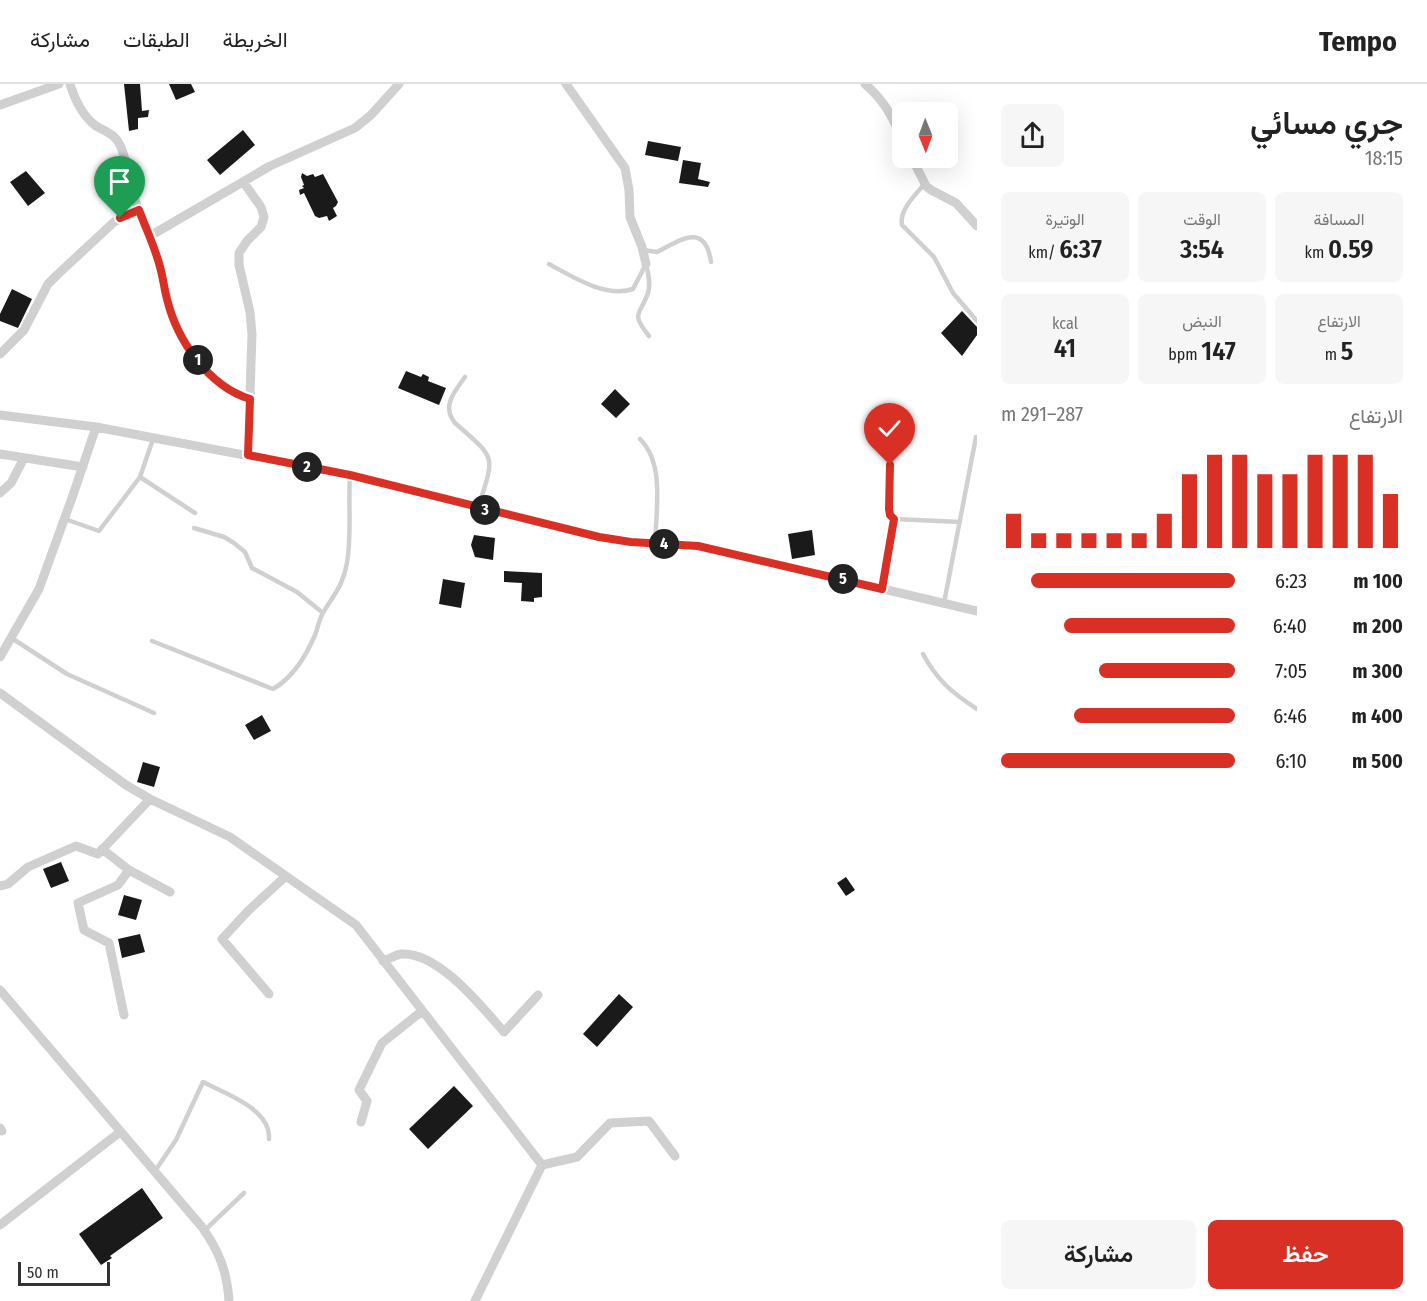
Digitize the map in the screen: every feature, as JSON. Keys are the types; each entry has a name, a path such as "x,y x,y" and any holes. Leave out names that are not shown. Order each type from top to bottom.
{"street":[{"path":"0,105 59,84"},
{"path":"70,84 82,112 97,126 116,138 121,147 139,210 160,268 171,312 188,347 220,382 242,397 250,399"},
{"path":"150,236 290,156 355,128 371,115 399,84"},
{"path":"566,84 625,168 632,186 630,217 646,264"},
{"path":"865,84 881,98 892,119"},
{"path":"917,168 931,190 956,203 977,226"},
{"path":"244,183 261,207 264,217 261,227 247,241 239,254 252,323 248,455"},
{"path":"0,354 20,336 48,284 114,222 139,210"},
{"path":"0,415 96,427 350,475 599,537 655,544 698,546 977,611"},
{"path":"0,657 39,590 96,427"},
{"path":"0,454 83,467"},
{"path":"0,494 11,483 24,458"},
{"path":"0,693 126,785 230,837 356,925 542,1165"},
{"path":"0,886 8,884 28,867 76,846 98,854 150,799"},
{"path":"102,849 129,870 170,892"},
{"path":"124,1015 109,943 84,930 78,903 118,885 129,870"},
{"path":"269,994 222,939 285,876"},
{"path":"383,961 401,954 422,958 462,983 504,1032 538,995"},
{"path":"0,990 205,1230 216,1246 221,1259 229,1301"},
{"path":"361,1122 367,1101 359,1090 382,1043 422,1011"},
{"path":"542,1165 577,1157 610,1123 649,1121 675,1156"},
{"path":"0,1225 120,1132"},
{"path":"474,1301 542,1165"}],"lane":[{"path":"925,183 905,209 901,220 902,225 934,257 953,293 977,321"},
{"path":"643,250 657,252 682,238 690,237 704,242 708,247 711,262"},
{"path":"549,264 588,284 620,292 633,289 646,264"},
{"path":"646,264 649,286 638,317 639,323 649,336"},
{"path":"465,377 451,398 449,411 455,423 490,457 489,473 478,508"},
{"path":"944,603 974,459 976,437"},
{"path":"64,519 99,531 140,477 153,438"},
{"path":"640,439 651,452 657,471 655,544"},
{"path":"890,465 889,509 894,519 960,522"},
{"path":"152,641 273,688 282,683 300,663 323,613 338,592 347,565 350,541 350,475"},
{"path":"140,477 195,513"},
{"path":"882,589 894,519"},
{"path":"194,528 224,537 234,543 245,552 252,568 297,592 323,613"},
{"path":"10,638 68,674 154,713"},
{"path":"923,654 933,673 977,709"},
{"path":"155,1171 176,1140 203,1082 256,1113 268,1127 269,1140"},
{"path":"205,1230 244,1193"}],"building":[{"path":"124,84 140,84 142,111 149,110 148,117 138,118 138,129 129,131"},
{"path":"169,84 191,84 195,92 176,100"},
{"path":"243,130 255,145 220,175 207,160"},
{"path":"648,141 681,147 678,161 645,155"},
{"path":"683,160 701,163 698,179 710,182 708,187 679,183"},
{"path":"26,171 45,193 28,206 10,182"},
{"path":"302,173 307,176 313,174 315,177 323,174 338,202 333,208 337,216 329,221 327,216 319,218 315,216 304,193 300,195 299,190 304,188"},
{"path":"12,289 32,299 18,328 0,321 0,314"},
{"path":"962,311 977,327 977,335 962,356 941,333"},
{"path":"406,371 421,377 423,374 429,377 428,381 446,388 439,405 398,388"},
{"path":"615,389 630,404 616,418 601,404"},
{"path":"812,530 815,555 792,559 788,534"},
{"path":"474,535 495,538 493,560 475,557 471,545"},
{"path":"504,571 542,573 542,597 534,598 534,602 521,601 522,583 504,582"},
{"path":"443,579 465,583 461,608 439,604"},
{"path":"262,715 271,731 254,740 245,725"},
{"path":"143,762 160,767 154,787 137,782"},
{"path":"61,862 69,881 51,888 43,869"},
{"path":"846,877 855,890 846,896 837,883"},
{"path":"124,895 142,900 136,920 118,915"},
{"path":"140,934 145,952 122,958 118,939"},
{"path":"619,994 633,1007 597,1047 583,1034"},
{"path":"454,1086 473,1106 428,1149 409,1129"},
{"path":"142,1188 163,1218 101,1265 79,1234"}],"route":[{"path":"120,218 139,210 150,236 177,329 205,368 231,390 250,399 248,455 350,475 599,537 631,542 698,546 882,589 894,519 889,509 890,465"}]}
